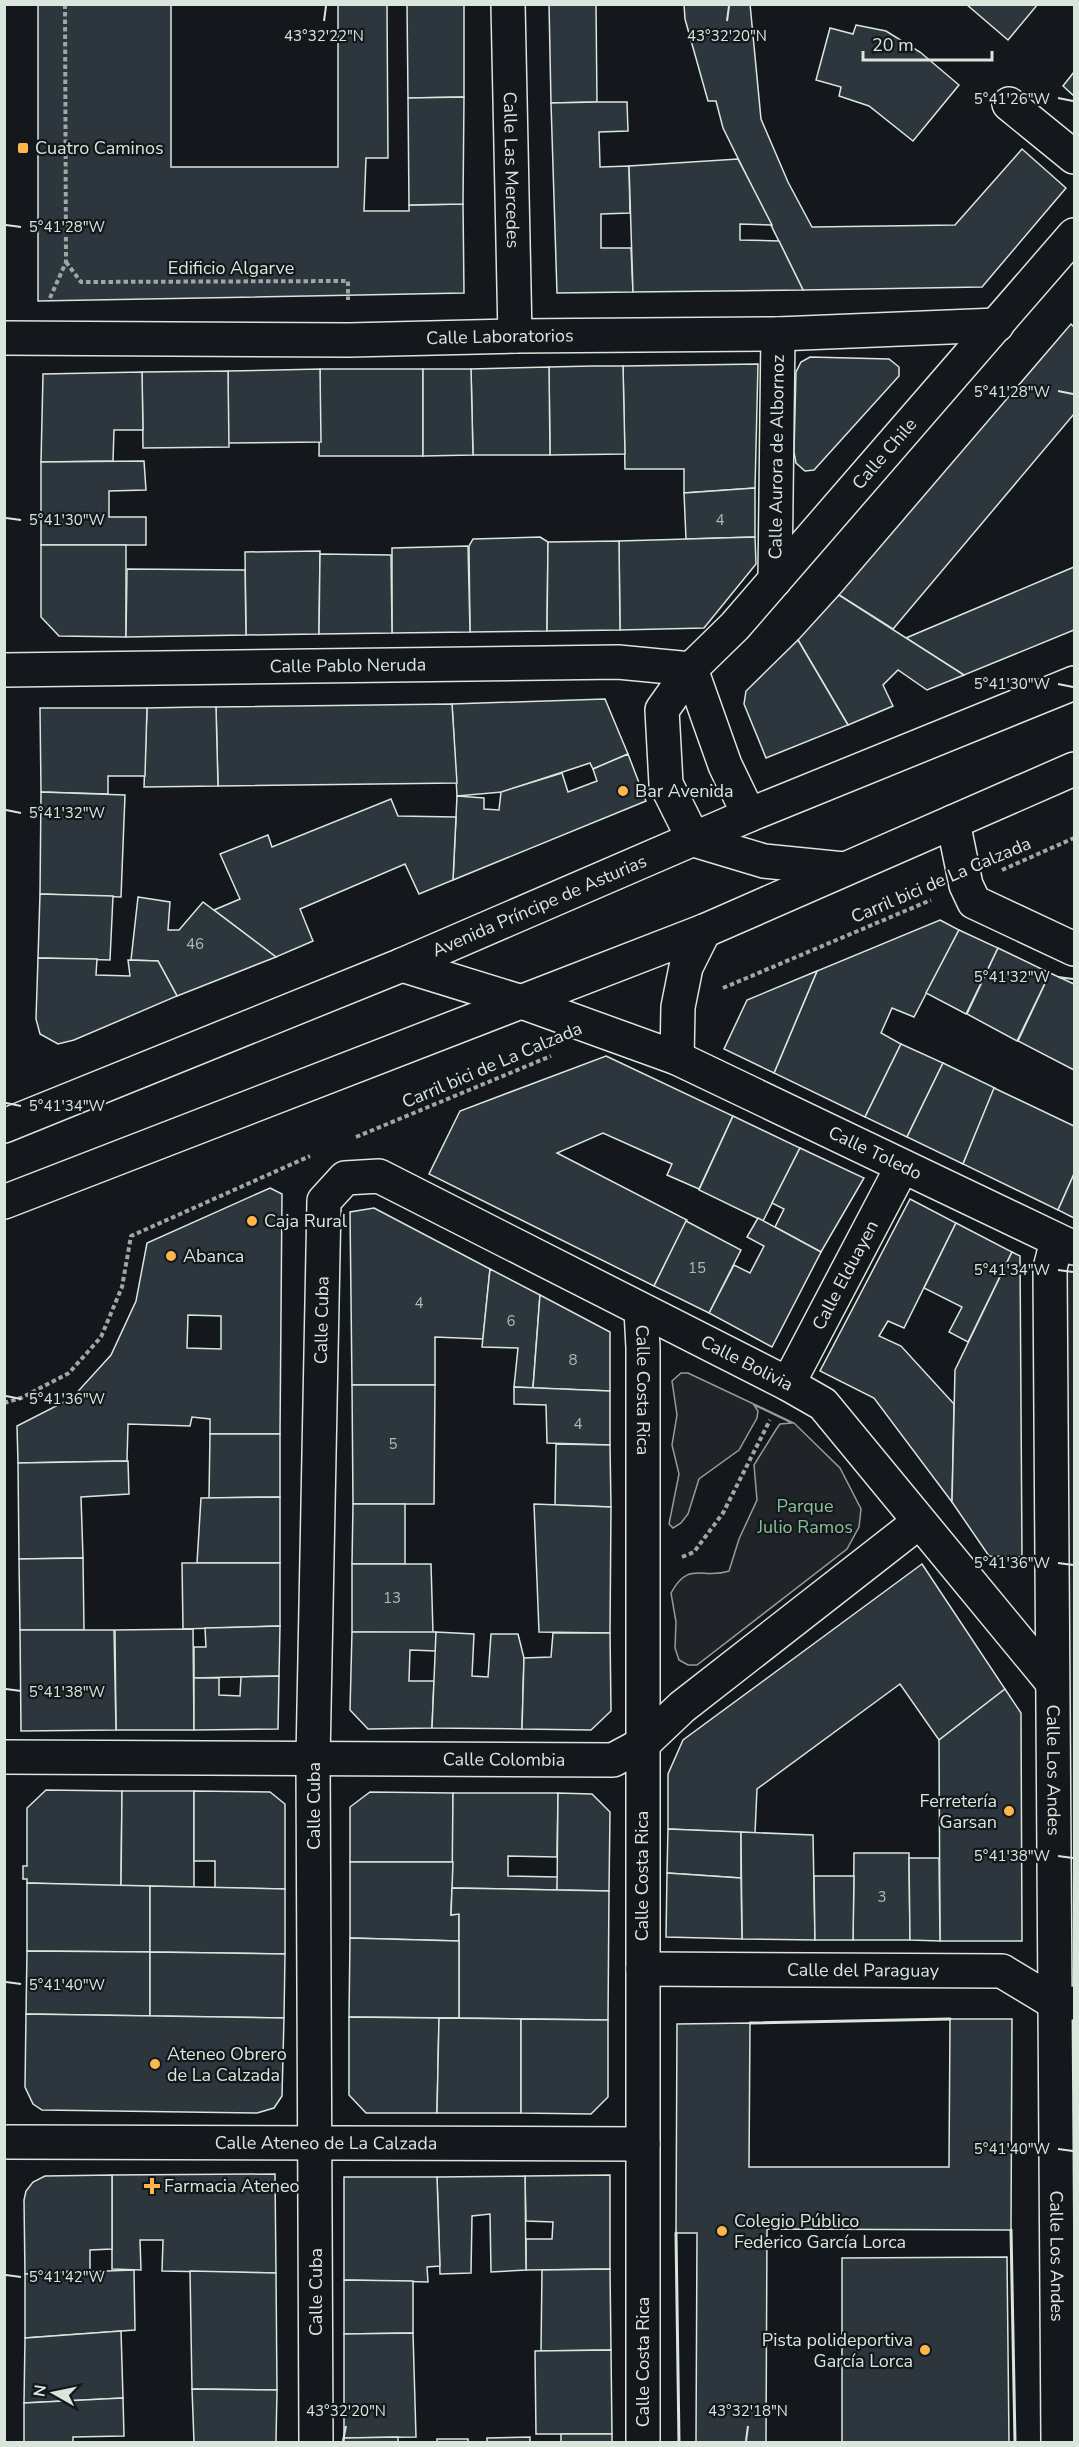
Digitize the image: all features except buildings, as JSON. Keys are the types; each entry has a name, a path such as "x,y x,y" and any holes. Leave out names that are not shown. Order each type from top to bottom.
{"main road":[{"name":"Calle Las Mercedes","path":"508,4 515,336"},
{"path":"1009,104 1074,157"},
{"name":"Calle Chile","path":"694,840 666,784 662,710 691,669 735,626 1072,241"},
{"name":"Calle Laboratorios","path":"19,338 349,340 778,334 997,325"},
{"name":"Calle Aurora de Albornoz","path":"775,580 778,334"},
{"name":"Calle Pablo Neruda","path":"4,670 618,662 691,669"},
{"path":"691,669 724,765 748,815"},
{"name":"Avenida Príncipe de Asturias","path":"4,1126 402,965 748,815 1074,684"},
{"path":"4,1202 704,931 1074,769"},
{"path":"952,822 966,885 974,902 1074,949"},
{"path":"694,840 764,861 844,869"},
{"path":"677,1058 678,1007 686,967 704,931"},
{"name":"Calle Toledo","path":"402,965 522,1002 677,1058 1066,1244"},
{"name":"Calle Elduayen","path":"788,1384 902,1167"},
{"name":"Calle Bolivia","path":"345,1178 379,1176 788,1384 823,1404 1052,1682"},
{"name":"Calle Cuba","path":"316,2442 314,1760 324,1201 345,1178"},
{"name":"Calle Los Andes","path":"1058,2442 1065,2003 1052,1682 1050,1268 1066,1244"},
{"name":"Calle Costa Rica","path":"641,1310 643,1348 643,2442"},
{"name":"Calle Colombia","path":"4,1757 614,1760 643,1744 682,1707 919,1522"},
{"name":"Calle del Paraguay","path":"643,1969 1002,1971 1065,2003"},
{"name":"Calle Ateneo de La Calzada","path":"8,2142 643,2144"}],"path":[{"path":"19,338 66,262 65,4"},
{"name":"Edificio Algarve","path":"66,262 81,282 348,281 349,340"},
{"name":"Carril bici de La Calzada","path":"678,1007 1074,838"},
{"name":"Carril bici de La Calzada","path":"351,1139 609,1032"},
{"path":"4,1403 21,1398 69,1373 101,1337 122,1287 131,1236 319,1152"},
{"path":"642,1575 694,1552 723,1513 788,1384"}],"green space":[{"path":"1074,1248 1074,2442 1058,2442 1050,1268"},
{"name":"Parque Julio Ramos","path":"681,1373 688,1373 794,1423 840,1468 861,1509 859,1527 847,1549 697,1665 688,1665 679,1660 675,1648 676,1622 671,1593 684,1577 690,1574 729,1571 739,1539 757,1500 754,1465 780,1424 792,1423 754,1405 758,1411 757,1418 739,1450 699,1479 688,1514 681,1523 673,1528 669,1524 679,1474 672,1445 677,1415 672,1381"}],"wall":[{"path":"750,2023 950,2019"},
{"path":"1011,2230 1015,2442"},
{"path":"676,2233 679,2442"}],"place":[{"name":"Cuatro Caminos","path":"23,148"},
{"name":"Bar Avenida","path":"623,791"},
{"name":"Caja Rural","path":"252,1221"},
{"name":"Abanca","path":"171,1256"},
{"name":"Ferretería Garsan","path":"1009,1811"},
{"name":"Ateneo Obrero de La Calzada","path":"155,2064"},
{"name":"Farmacia Ateneo","path":"152,2186"},
{"name":"Colegio Público Federico García Lorca","path":"722,2231"},
{"name":"Pista polideportiva García Lorca","path":"925,2350"}]}
